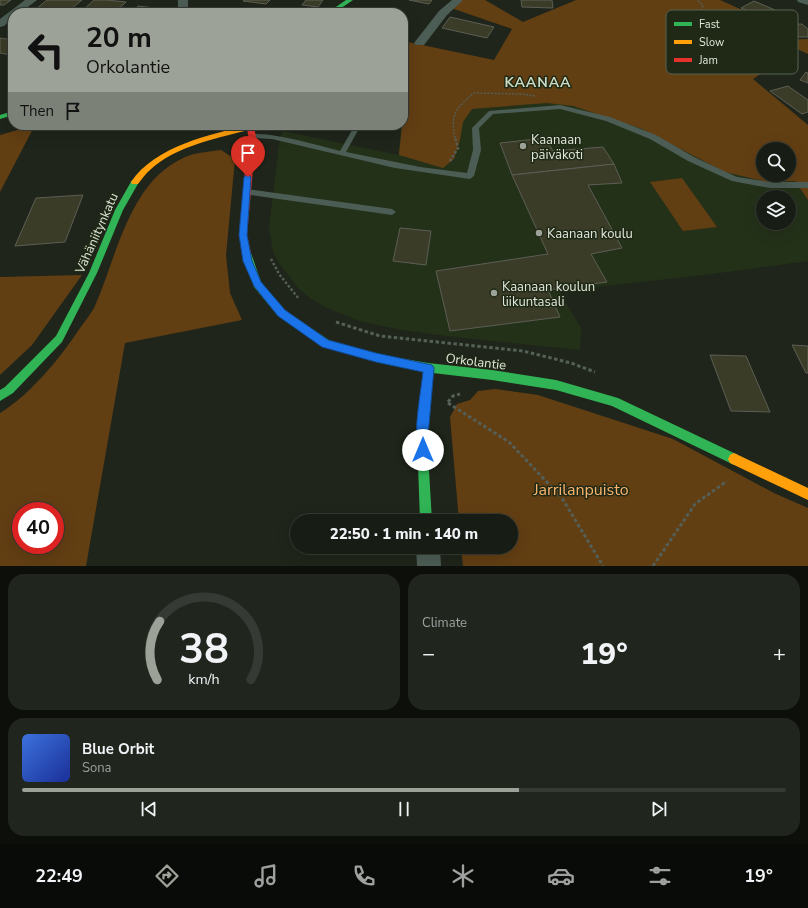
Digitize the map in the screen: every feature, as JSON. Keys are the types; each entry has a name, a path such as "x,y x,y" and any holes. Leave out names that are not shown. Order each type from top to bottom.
{"street":[{"path":"21,8 32,0"},
{"path":"338,8 350,0"},
{"path":"420,43 443,13 458,0"},
{"path":"802,0 808,2"},
{"name":"Vähäniitynkatu","path":"0,396 9,390 60,339 93,273 119,210 135,182 149,166 176,151 229,132 244,130"},
{"name":"Orkolantie","path":"251,130 243,235 248,261 257,284 281,313 326,344 376,358 428,368 556,385 614,402 808,494"},
{"path":"426,514 422,436 428,368"},
{"path":"428,554 429,566"}],"lane":[{"path":"254,130 272,136 342,153 418,169 470,176 477,150 474,128 491,112 560,107 608,119 653,138 691,159 735,179 770,185 808,185"},
{"path":"342,153 355,130"},
{"path":"246,192 392,212"}],"path":[{"path":"697,0 703,5 702,10"},
{"path":"268,254 279,274 299,299 306,303"},
{"path":"332,321 380,336 523,351 571,363 598,373"},
{"path":"445,406 453,396 470,391 468,345"},
{"path":"448,403 509,442 562,498 603,566"},
{"path":"653,566 695,504 749,466"}],"shaded area":[{"name":"Kaanaan koulu","path":"564,101 756,147 756,182 795,182 808,200 808,261 712,274 559,291 581,328 580,350 446,336 402,330 359,321 325,307 310,298 298,288 279,263 273,251 269,228 280,137 283,131 398,155 401,130 408,130 408,115"}],"green space":[{"path":"463,0 485,0 523,22 576,0 720,0 742,10 666,10 666,74 760,74 753,79 808,125 808,200 796,182 796,142 756,142 756,179 725,172 642,129 573,106 547,103 472,109 463,122 460,140 454,159 443,168 399,155 402,130 408,130 408,42 494,60 512,29 451,8"},
{"path":"798,39 808,39 808,54 798,49"},
{"path":"18,130 32,130 0,192 0,135"},
{"path":"221,150 235,159 226,255 230,293 242,320 125,343 86,566 0,566 0,413 22,396 44,375 64,351 91,313 103,287 119,241 129,218 141,197 155,179 172,164 194,154"},
{"path":"682,178 717,227 683,231 650,182"},
{"path":"82,275 32,345 0,375 0,277"},
{"name":"Jarrilanpuisto","path":"495,389 538,395 673,439 774,493 808,508 808,566 463,566 462,554 518,554 518,514 458,514 450,417 457,404 470,400 478,391"}],"building":[{"path":"0,0 11,0 4,5 0,5"},
{"path":"47,0 82,0 72,8 37,8"},
{"path":"94,0 126,2 119,8 85,8"},
{"path":"270,0 266,4 243,1"},
{"path":"306,0 323,0 318,7 302,5"},
{"path":"409,0 432,0 429,4"},
{"path":"521,0 552,0 553,8 522,7"},
{"path":"754,1 775,10 745,10 741,8"},
{"path":"138,6 155,8 136,8"},
{"path":"450,17 494,27 487,38 442,28"},
{"path":"798,24 802,24 808,29 808,37 798,37"},
{"path":"0,38 8,39 8,54 0,53"},
{"path":"806,72 808,73 808,83 800,80"},
{"path":"788,86 808,100 808,112 802,114 770,91"},
{"path":"545,138 553,151 603,147 614,164 512,175 500,143"},
{"path":"614,164 622,183 588,185 622,248 591,254 607,282 548,290 560,317 450,331 436,271 548,254 512,175"},
{"path":"83,195 65,242 15,246 36,198"},
{"path":"400,228 431,231 426,265 393,261"},
{"path":"792,345 808,346 808,373 806,373"},
{"path":"710,355 746,356 770,412 731,411"}],"traffic: fast":[{"path":"338,8 350,0"},
{"path":"0,117 8,115"},
{"path":"0,396 9,390 59,339 93,273 119,210 135,182"},
{"path":"247,253 257,284 281,313 326,343 376,358 428,368 492,375 556,385 614,402 734,459"},
{"path":"426,514 422,436 428,368"}],"traffic: slow":[{"path":"135,182 149,166 159,159 184,147 212,137 238,130"},
{"path":"734,459 808,494"}],"traffic: jam":[{"path":"247,253 243,235 252,136 251,130"}],"place":[{"name":"Kaanaan päiväkoti","path":"523,146"},
{"name":"Kaanaan koulu","path":"539,233"},
{"name":"Kaanaan koulun liikuntasali","path":"494,293"}],"district":[{"name":"KAANAA","path":"538,82"}],"route":[{"path":"248,177 243,235 248,261 257,284 281,313 326,344 376,358 428,368 422,436 423,450"}]}
